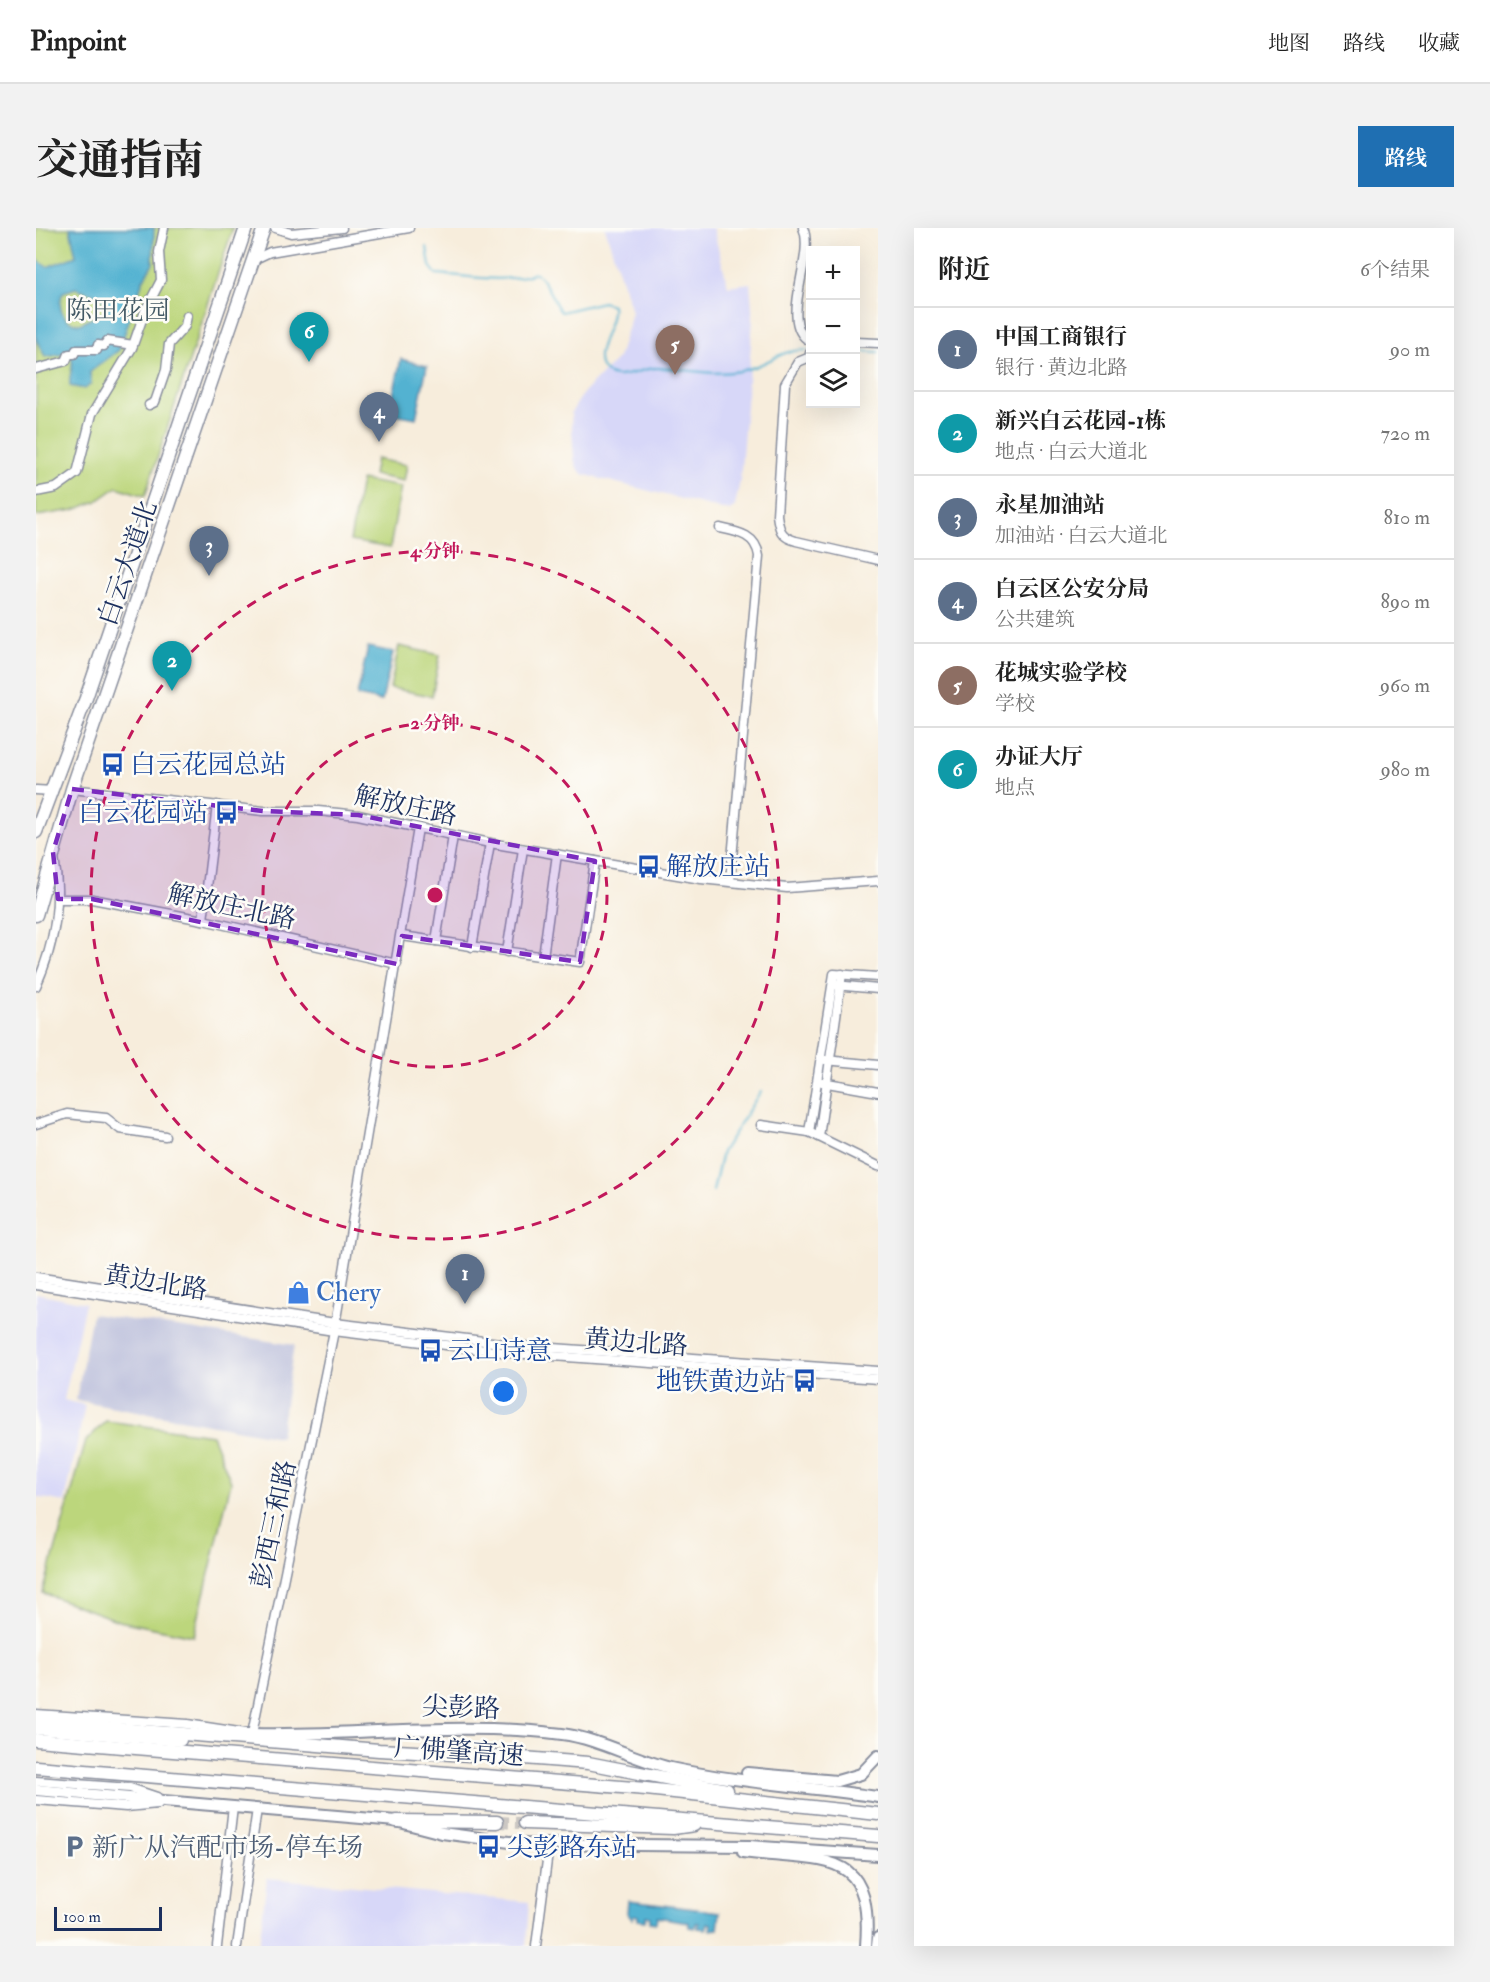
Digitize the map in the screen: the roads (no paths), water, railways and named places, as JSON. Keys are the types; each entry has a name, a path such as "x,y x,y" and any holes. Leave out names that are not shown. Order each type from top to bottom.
{"highway":[{"name":"白云大道北","path":"37,830 53,791 246,228"},
{"name":"白云大道北","path":"36,915 72,789 264,228"},
{"path":"36,1728 200,1742 268,1741"},
{"path":"171,1733 471,1755"},
{"name":"广佛肇高速","path":"36,1740 627,1787 878,1814"},
{"path":"498,1756 588,1763 822,1807"},
{"name":"广佛肇高速","path":"36,1767 717,1821 878,1836"},
{"path":"396,1821 497,1822"},
{"path":"525,1823 673,1828 717,1821"}],"main road":[{"path":"36,1721 171,1733 252,1734"},
{"name":"尖彭路","path":"252,1734 308,1735 434,1727 559,1733 593,1741 657,1764 694,1772 873,1796"},
{"path":"694,1772 781,1774 837,1781 861,1774 878,1756"},
{"path":"36,1790 396,1821 442,1833 479,1839 549,1845 701,1846 878,1855"},
{"path":"701,1846 825,1861 848,1871 857,1880 866,1898 868,1918 866,1946"},
{"path":"877,1946 878,1938"}],"street":[{"path":"36,492 56,488 76,473 92,414 133,345 145,311 161,280 159,252 164,228"},
{"path":"275,228 284,232 302,233 342,228"},
{"path":"253,260 270,252 409,228"},
{"path":"803,228 807,246 799,288 797,321 799,331 806,337"},
{"path":"302,233 298,240 305,246"},
{"path":"149,405 155,402 166,370 169,344 185,326 188,316"},
{"path":"36,369 66,362 69,354 74,354 76,350 97,350 98,345 104,346 107,341 133,345"},
{"path":"860,342 878,343"},
{"path":"806,357 798,362 785,384 777,515 779,531 785,538 796,542 878,560"},
{"path":"720,528 749,537 756,543 759,556 730,881"},
{"name":"解放庄路","path":"72,789 263,811 337,812 377,818 453,836 523,849 684,876 787,888 878,881"},
{"path":"36,790 53,791"},
{"path":"203,920 217,805"},
{"name":"彭西三和路","path":"252,1734 335,1327 402,936 418,828"},
{"path":"436,941 453,836"},
{"path":"472,946 490,843"},
{"path":"507,952 523,849"},
{"path":"36,986 47,956 58,899 53,852"},
{"path":"543,957 557,854"},
{"path":"402,936 580,962 595,861"},
{"name":"解放庄北路","path":"58,899 78,897 93,899 203,920 397,964"},
{"path":"819,1137 830,1061 836,986 834,974 878,977"},
{"path":"836,986 878,988"},
{"path":"809,1132 819,1060 836,986"},
{"path":"819,1060 878,1065"},
{"path":"816,1081 878,1092"},
{"path":"36,1124 66,1114 106,1118 120,1129 165,1136"},
{"path":"761,1125 809,1132 878,1166"},
{"name":"黄边北路","path":"36,1277 335,1327 559,1350 878,1371"},
{"name":"黄边北路","path":"36,1285 546,1357 878,1379"},
{"name":"尖彭路","path":"36,1714 187,1724 252,1734"},
{"path":"36,1781 130,1788 172,1802"},
{"path":"36,1800 126,1807 172,1802"},
{"path":"217,1946 232,1807"},
{"path":"237,1946 257,1809"},
{"path":"536,1946 549,1845"}],"water":[{"path":"70,228 154,228 153,263 143,280 119,350 90,372 91,384 85,389 70,386 72,357 70,353 45,357 36,338 36,259 47,267 76,256","holes":["76,288 100,296 106,307 105,312 80,324 69,321 62,313 60,303 63,292"]},
{"path":"401,359 427,366 416,418 389,413"},
{"path":"368,647 393,652 382,701 357,696"},
{"path":"628,1901 720,1912 718,1929 710,1930 711,1924 708,1923 706,1929 698,1928 699,1923 696,1923 695,1928 689,1927 689,1922 657,1917 656,1923 650,1922 650,1917 646,1916 645,1921 638,1920 638,1916 634,1915 632,1919 627,1913"}],"waterway":[{"path":"427,247 430,266 436,274 499,279 536,273 544,282 561,312 603,302 612,305 612,313 599,353 599,360 604,370 614,376 656,368 713,373 736,372 757,366 777,356 806,350"},
{"path":"860,351 878,352"},
{"path":"713,1191 722,1152 761,1091"}],"tunnel":[{"path":"471,1755 498,1756"},
{"path":"497,1822 525,1823"}],"place":[{"name":"办证大厅","path":"309,362"},
{"name":"花城实验学校","path":"675,375"},
{"name":"白云区公安分局","path":"379,442"},
{"name":"永星加油站","path":"209,576"},
{"name":"新兴白云花园-1栋","path":"172,691"},
{"name":"白云花园总站","path":"112,764"},
{"name":"白云花园站","path":"226,812"},
{"name":"解放庄站","path":"648,866"},
{"name":"Chery","path":"298,1292"},
{"name":"中国工商银行","path":"465,1304"},
{"name":"云山诗意","path":"430,1350"},
{"name":"地铁黄边站","path":"804,1381"},
{"name":"新广从汽配市场-停车场","path":"74,1847"},
{"name":"尖彭路东站","path":"489,1847"}],"park label":[{"name":"陈田花园","path":"118,310"}]}
